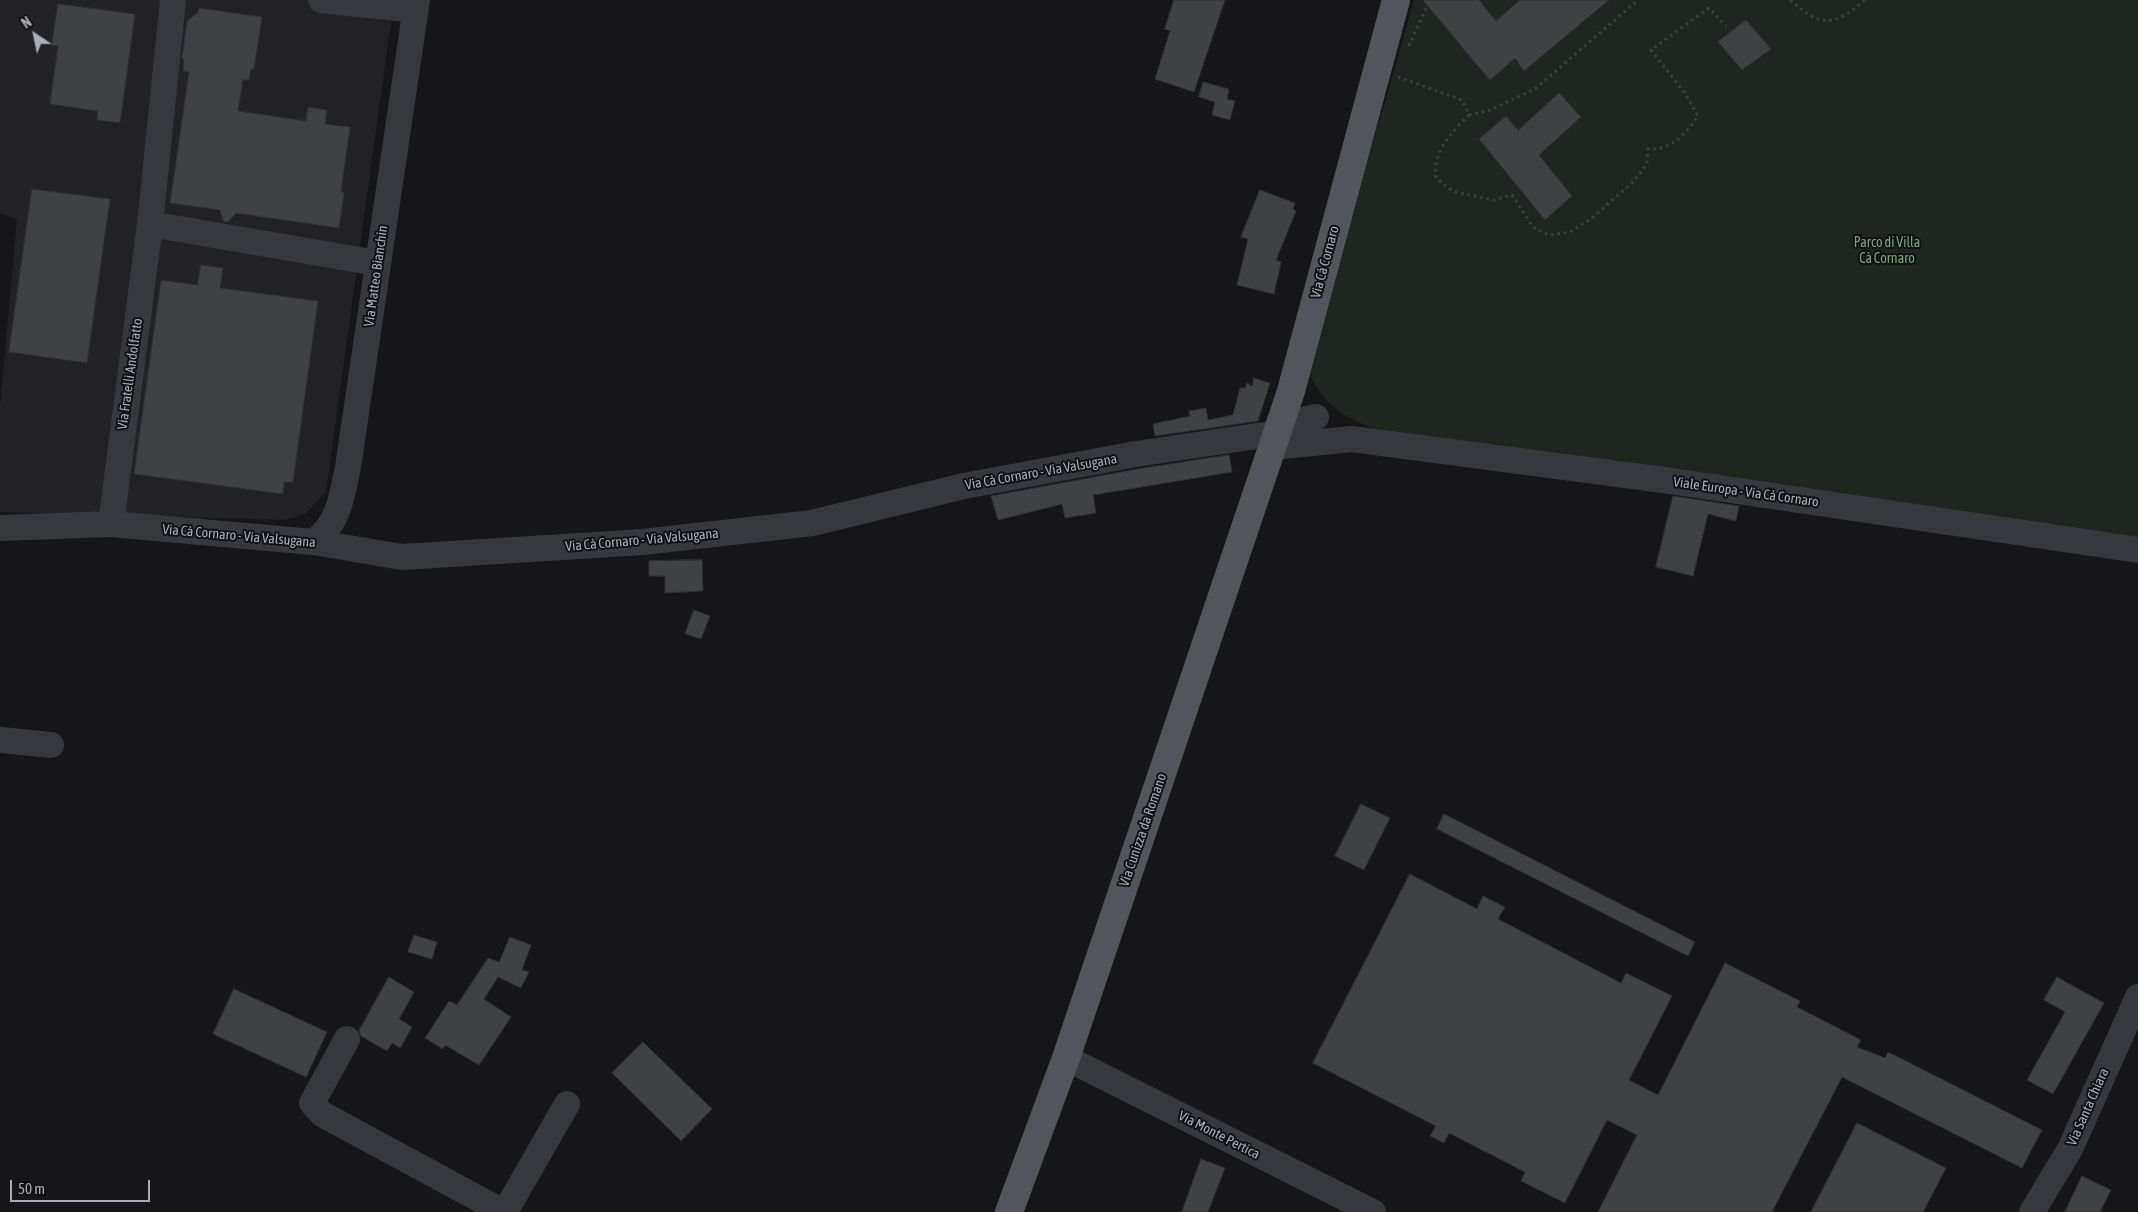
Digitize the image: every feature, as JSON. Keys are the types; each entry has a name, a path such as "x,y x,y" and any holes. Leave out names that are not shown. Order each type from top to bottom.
{"main road":[{"name":"Via Cà Cornaro","path":"1275,440 1291,391 1396,0"},
{"name":"Via Cunizza da Romano","path":"1009,1212 1066,1058 1275,440"}],"street":[{"name":"Via Fratelli Andolfatto","path":"110,524 150,224 173,0"},
{"path":"321,0 416,5"},
{"name":"Via Matteo Bianchin","path":"312,542 328,529 340,506 348,468 416,5"},
{"path":"150,224 378,263"},
{"path":"1291,391 1300,405 1352,439"},
{"path":"1275,440 1303,420 1316,417"},
{"path":"1275,440 1352,439"},
{"name":"Viale Europa - Via Cà Cornaro","path":"1352,439 1671,481 2138,550"},
{"name":"Via Cà Cornaro - Via Valsugana","path":"0,528 110,524 312,542 402,557 643,542 802,524 964,486 1136,454 1275,440"},
{"path":"0,740 51,745"},
{"name":"Via Santa Chiara","path":"2032,1212 2070,1149 2138,997"},
{"path":"347,1039 312,1103 322,1114 504,1212 567,1104"},
{"name":"Via Monte Pertica","path":"1066,1058 1373,1212"}],"path":[{"path":"1407,51 1430,0"},
{"path":"1638,0 1535,89 1488,111 1469,115 1451,134 1440,151 1434,167 1436,178 1452,191 1483,198 1494,200 1512,195 1533,226 1549,235 1570,232 1592,218 1633,182 1648,164 1648,149 1657,150 1674,142 1687,132 1698,116 1684,92 1651,50 1709,8 1726,26"},
{"path":"1790,0 1808,15 1826,22 1845,17 1865,0"},
{"path":"1400,68 1395,76 1462,100 1469,115"}],"shaded area":[{"path":"0,0 394,0 326,492 305,514 284,520 0,512 0,407 17,220 0,213"}],"green space":[{"name":"Parco di Villa Cà Cornaro","path":"1414,0 2138,0 2138,537 1379,432 1346,416 1324,397 1309,374 1330,282"}],"building":[{"path":"1174,0 1225,0 1194,92 1155,79 1170,31 1165,29"},
{"path":"1423,0 1479,0 1496,21 1520,0 1609,0 1524,71 1515,58 1490,80"},
{"path":"58,4 135,14 120,123 97,120 98,111 50,104 58,46 52,45"},
{"path":"199,8 262,17 254,69 251,69 249,80 243,80 238,111 306,121 308,107 327,110 325,124 350,127 341,192 344,193 339,228 236,213 228,222 223,221 220,210 170,203 189,72 183,71 184,59 182,59 187,21 198,12"},
{"path":"1746,20 1771,49 1742,70 1718,42"},
{"path":"1203,82 1229,89 1227,99 1235,101 1230,120 1212,115 1215,102 1199,97"},
{"path":"1559,93 1581,117 1539,155 1572,196 1545,220 1479,139 1506,116 1518,130"},
{"path":"32,189 110,199 87,363 9,352"},
{"path":"1260,190 1295,203 1293,209 1296,211 1276,260 1281,262 1274,294 1237,285 1248,239 1241,237"},
{"path":"201,265 223,268 220,288 318,301 293,482 284,482 283,494 134,474 161,280 197,285"},
{"path":"1254,378 1270,383 1258,421 1155,436 1153,424 1190,416 1189,411 1206,408 1208,420 1233,415 1240,388 1245,388 1247,383 1252,386"},
{"path":"1229,455 1232,472 1093,495 1096,513 1065,518 1062,504 998,520 991,496 1138,469"},
{"path":"1673,496 1739,506 1736,521 1708,514 1693,576 1656,567"},
{"path":"702,560 703,591 665,593 665,576 649,576 649,561"},
{"path":"694,610 710,616 701,639 685,634"},
{"path":"1361,804 1390,818 1364,870 1335,856"},
{"path":"1444,814 1695,942 1688,956 1437,829"},
{"path":"1410,874 1477,909 1483,896 1505,907 1498,919 1621,983 1626,973 1672,996 1629,1080 1658,1095 1725,963 1800,1001 1797,1007 1861,1040 1857,1047 1885,1058 1888,1052 2042,1130 2022,1168 1842,1077 1772,1212 1598,1212 1637,1135 1607,1120 1565,1203 1521,1181 1525,1172 1449,1133 1444,1143 1430,1136 1436,1126 1313,1063"},
{"path":"414,935 437,942 432,959 408,952"},
{"path":"510,937 531,945 522,970 529,972 521,988 498,977 484,999 511,1017 479,1065 445,1045 443,1049 425,1038 449,1001 457,1005 488,958 499,962"},
{"path":"389,977 414,992 399,1019 412,1027 400,1048 392,1043 387,1051 361,1036 359,1031"},
{"path":"2057,977 2104,1003 2053,1094 2027,1080 2065,1012 2044,1000"},
{"path":"234,989 327,1032 306,1077 213,1034"},
{"path":"643,1042 712,1109 681,1141 612,1073"},
{"path":"1857,1123 1946,1168 1923,1212 1811,1212"},
{"path":"1201,1159 1225,1168 1208,1212 1182,1212"},
{"path":"2082,1176 2111,1190 2100,1212 2065,1212"}]}
